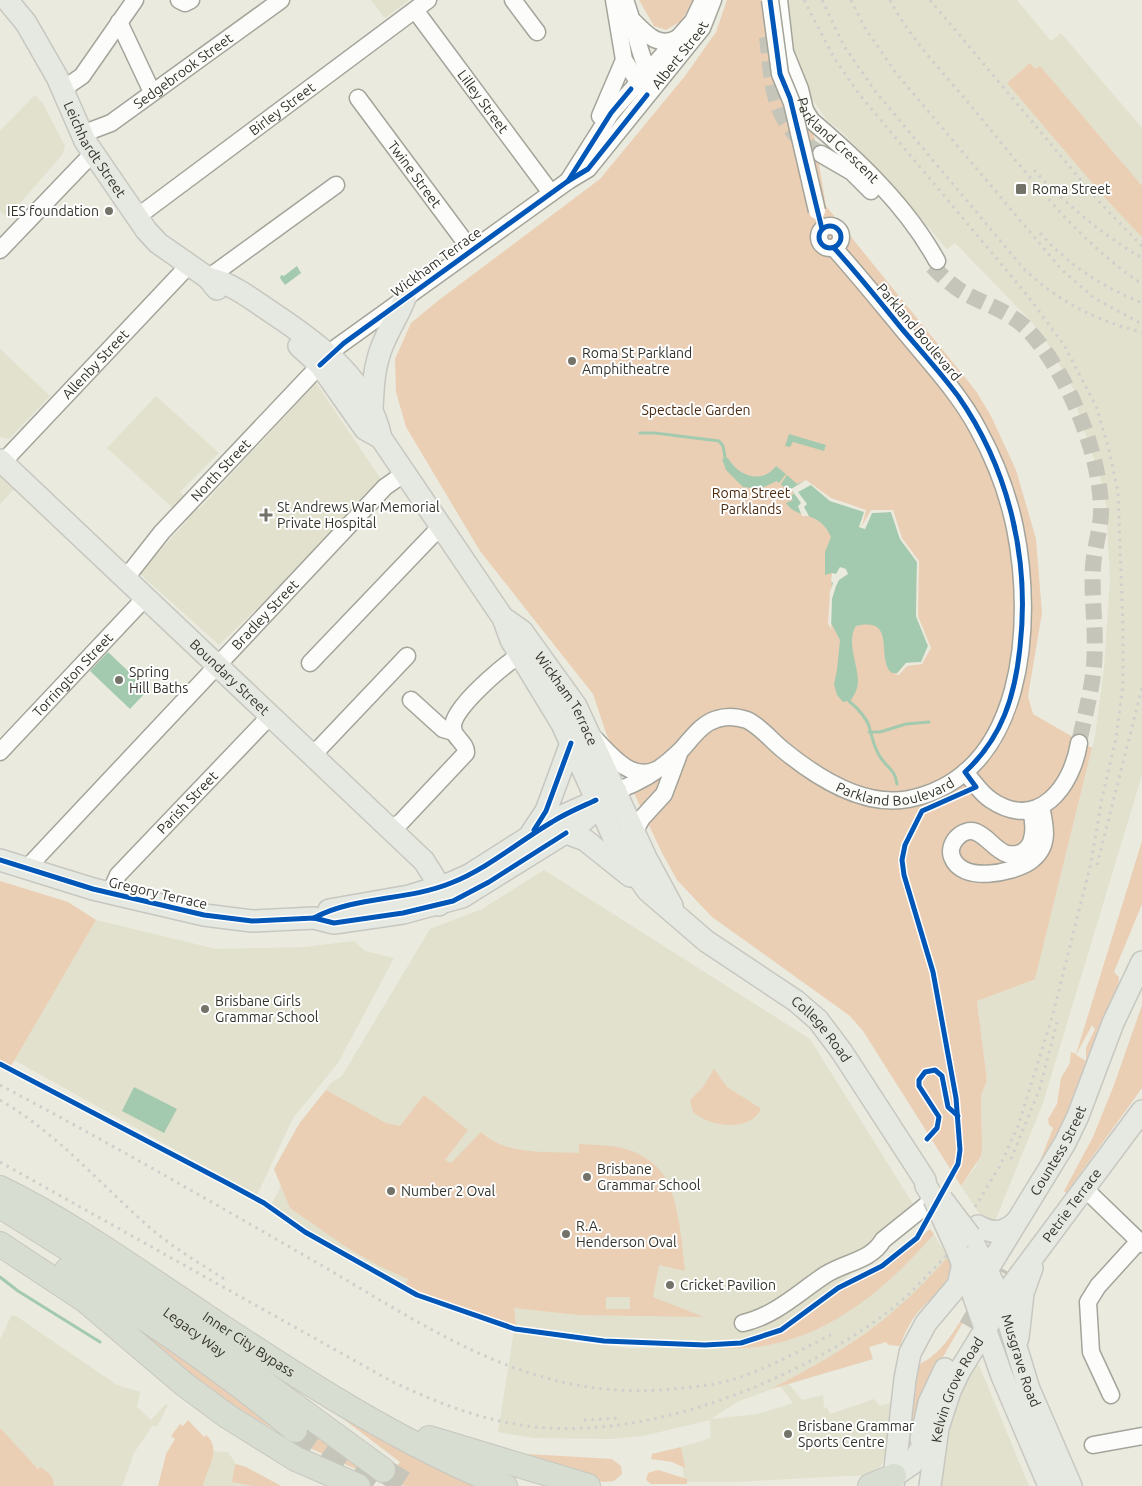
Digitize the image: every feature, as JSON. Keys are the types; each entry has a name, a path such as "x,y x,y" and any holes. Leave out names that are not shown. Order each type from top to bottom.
{"highway":[{"name":"Inner City Bypass","path":"0,1188 42,1210 112,1252 331,1397 434,1454 505,1486"},
{"name":"Legacy Way","path":"0,1206 155,1302 383,1470"},
{"name":"Legacy Way","path":"0,1229 175,1338 252,1395 295,1430"},
{"path":"0,1244 86,1301 185,1385 227,1416 296,1458 358,1486"},
{"path":"331,1397 442,1442 588,1486"},
{"path":"870,1486 893,1481"}],"main road":[{"path":"0,17 5,0"},
{"name":"Leichhardt Street","path":"5,0 26,23 64,89 82,134 92,153 158,244 208,278 227,283 325,359"},
{"path":"372,409 373,379 380,352 398,318 404,298"},
{"name":"Wickham Terrace","path":"325,359 343,367 372,409 377,417 381,438 503,618 511,640 552,704 598,804"},
{"name":"Wickham Terrace","path":"325,359 365,429 381,438"},
{"name":"Boundary Street","path":"1,461 428,865 438,897"},
{"name":"Wickham Terrace","path":"503,618 522,631 566,691 591,735 616,791"},
{"path":"529,836 546,811 571,743"},
{"name":"Gregory Terrace","path":"0,860 110,894 236,920 281,922 314,918 334,923 438,897 475,890 566,833 598,804 616,791"},
{"name":"College Road","path":"616,791 634,832 678,917"},
{"name":"Gregory Terrace","path":"438,897 468,875 560,817 598,804"},
{"name":"College Road","path":"598,804 626,859 648,891 706,941 796,1001 818,1020 842,1052 933,1189 967,1244 980,1327"},
{"path":"566,833 585,840 648,891"},
{"name":"Countess Street","path":"980,1327 996,1269 1016,1222 1064,1143 1078,1116 1113,1023 1139,968"},
{"name":"Countess Street","path":"996,1269 1079,1148 1095,1111 1125,1027 1139,968"},
{"name":"Petrie Terrace","path":"1002,1301 1142,1111"},
{"path":"893,1481 905,1379 915,1341 926,1323 958,1285 967,1244 933,1189"},
{"path":"967,1244 1010,1227 1016,1222"},
{"name":"Musgrave Road","path":"967,1244 996,1269 1002,1301 1029,1390 1071,1486"},
{"path":"1017,1350 1023,1293 1039,1249"},
{"name":"Kelvin Grove Road","path":"916,1486 920,1450 929,1402 950,1360 1002,1301"},
{"name":"Musgrave Road","path":"980,1327 1049,1486"},
{"name":"Kelvin Grove Road","path":"930,1486 936,1436 943,1409 980,1327"},
{"path":"893,1481 909,1467 920,1450"}],"street":[{"path":"64,89 79,80 135,0"},
{"name":"Sedgebrook Street","path":"82,134 108,124 281,0"},
{"name":"Birley Street","path":"137,217 428,0"},
{"path":"513,0 537,32"},
{"path":"614,0 624,60 645,88"},
{"path":"625,0 633,21 642,61 645,88"},
{"name":"Albert Street","path":"645,88 676,39 693,21 703,0"},
{"name":"Albert Street","path":"645,88 702,28 713,0"},
{"name":"Parkland Boulevard","path":"616,791 648,778 680,752 708,723 727,717 748,721 811,771 846,789 872,798 900,800 912,798 938,789 965,772 988,748 1003,722 1010,704 1019,658 1022,625 1022,583 1015,529 1010,507 990,454 957,395 834,248 826,248 820,244 818,236 822,229 792,103 780,74 770,0"},
{"name":"Parkland Crescent","path":"779,0 785,52 800,89 805,110 811,120 868,171 926,241 935,264 860,178 820,154"},
{"name":"Lilley Street","path":"415,10 551,193"},
{"path":"633,21 656,41 666,43 676,39"},
{"path":"119,22 152,92"},
{"path":"593,139 594,127 607,102 624,60"},
{"name":"Wickham Terrace","path":"568,181 611,112 645,88"},
{"name":"Wickham Terrace","path":"325,359 404,298 568,181 588,169 645,88"},
{"name":"Twine Street","path":"358,98 471,250"},
{"path":"0,250 92,153"},
{"path":"208,278 336,186"},
{"name":"Allenby Street","path":"1,461 189,265"},
{"name":"North Street","path":"125,579 162,532 325,359"},
{"name":"Bradley Street","path":"26,869 385,487 405,473"},
{"path":"310,663 441,526"},
{"name":"Torrington Street","path":"0,752 145,598"},
{"path":"453,732 453,722 458,712 496,673 520,655"},
{"path":"312,756 407,656"},
{"path":"390,830 463,758 466,749 453,732 443,729 411,700"},
{"name":"Parish Street","path":"110,894 118,875 270,716"},
{"path":"591,735 616,759 632,771 646,773 660,767"},
{"path":"965,772 976,787 992,801 1018,810 1036,808 1051,800 1068,780 1074,768 1079,743"},
{"name":"Parkland Boulevard","path":"634,832 642,818 664,794 680,752"},
{"path":"1036,808 1045,828 1044,842 1038,854 1021,867 989,874 968,870 954,861 951,851 953,843 960,835 968,831 978,833 1007,854 1023,853 1033,837 1036,808"},
{"path":"1084,1188 1141,1243 1098,1286 1088,1302 1091,1352 1111,1395"},
{"path":"743,1323 767,1314 825,1275 858,1259 876,1242 884,1240 933,1189"},
{"path":"1093,1445 1142,1436"}],"shaded area":[{"path":"371,0 409,0 385,18"},
{"path":"785,0 1017,0 1051,41 1061,33 1142,128 1142,775 1043,1103 995,1221 983,1219 961,1186 976,1166 982,1144 981,1096 987,1080 977,1001 1035,978 1095,736 1104,669 1110,578 1106,505 1101,480 1075,402 1078,397 1045,339 1030,320 955,243 947,249 886,178 843,133 827,120 809,95 792,51"},
{"path":"35,95 42,102 65,146 62,155 7,218 0,211 0,131"},
{"path":"297,266 301,273 285,285 280,278 281,275 284,276"},
{"path":"0,349 50,396 9,439 0,437"},
{"name":"St Andrews War Memorial Private Hospital","path":"316,383 383,482 327,541 219,645 139,573 187,521 107,448 156,396 219,453 180,492 199,509"},
{"path":"789,434 826,445 824,451 793,442 790,447 785,446"},
{"path":"728,458 738,470 750,476 764,475 776,466 786,474 779,483 777,481 759,489 743,487 726,470 722,459"},
{"path":"787,475 797,484 803,482 811,485 830,501 865,512 859,527 865,529 872,513 891,512 900,539 917,562 916,616 928,646 921,662 906,663 897,673 892,673 887,667 883,640 877,627 869,625 856,626 853,632 852,646 858,684 851,700 843,702 837,695 834,684 840,640 831,623 832,573 825,575 825,552 831,537 821,522 796,512 786,503 793,500 790,496 794,494 791,489 787,491 781,484"},
{"path":"0,476 14,489 0,504"},
{"name":"Spring Hill Baths","path":"108,652 148,690 130,709 90,671"},
{"name":"Brisbane Grammar School","path":"544,870 810,1039 913,1204 915,1222 800,1314 779,1327 754,1337 756,1341 787,1330 838,1291 890,1264 930,1229 950,1261 948,1278 914,1317 905,1331 900,1346 889,1345 886,1342 869,1347 873,1359 789,1384 802,1400 823,1395 824,1408 827,1407 830,1414 874,1399 880,1406 893,1402 886,1455 880,1467 867,1475 734,1482 684,1482 681,1447 711,1438 710,1420 643,1436 611,1439 534,1438 498,1432 514,1331 575,1342 629,1348 719,1348 748,1343 744,1339 705,1342 576,1336 516,1325 431,1298 307,1229 271,1205 281,1186 274,1169 299,1124 331,1083 342,1076 430,929 482,909","holes":["780,1386 793,1403 758,1414 711,1419 737,1402"]},
{"name":"Brisbane Girls Grammar School","path":"96,920 216,949 304,947 354,941 365,951 394,958 338,1063 293,1118 257,1195 14,1060"},
{"path":"134,1087 177,1109 164,1133 122,1111"},
{"path":"11,1316 16,1316 117,1385 140,1392 137,1407 151,1420 166,1404 168,1405 157,1427 153,1425 134,1453 122,1486 54,1486 54,1482 25,1457 0,1428 0,1340"},
{"path":"979,1365 1029,1486 938,1486 944,1430 966,1370"},
{"path":"200,1451 228,1452 236,1464 246,1467 281,1486 192,1486"}],"green space":[{"path":"639,0 694,0 681,21 666,30 654,26"},
{"name":"Roma Street Parklands","path":"727,0 763,0 811,116 826,206 976,391 991,416 1016,470 1036,539 1042,613 1028,696 1033,714 1092,748 1035,979 977,1001 987,1080 981,1096 981,1156 961,1186 863,1031 850,1016 712,917 677,880 661,851 606,733 593,694 480,551 406,427 396,392 395,359 411,323 600,179 685,76 716,32"},
{"path":"1030,63 1035,69 1040,66 1142,186 1142,237 1105,198 1007,83"},
{"path":"1142,841 1142,904 1114,972 1119,977 1118,992 1060,1131 1058,1131 1037,1169 1053,1128 1049,1125 1048,1119 1057,1104 1061,1078 1070,1063 1071,1052 1076,1054","holes":["1092,1025 1095,1029 1086,1048 1086,1061 1076,1055"]},
{"path":"0,881 68,902 96,920 11,1066 0,1060"},
{"path":"1142,1005 1142,1088 1066,1193 1064,1191 1093,1137 1114,1085"},
{"path":"714,1069 727,1087 760,1108 760,1111 754,1118 746,1122 728,1125 709,1121 693,1112 690,1100 703,1087"},
{"path":"326,1090 386,1123 400,1126 424,1095 468,1130 445,1160 451,1163 481,1132 491,1140 502,1145 527,1151 579,1153 579,1144 617,1147 639,1154 658,1168 670,1187 679,1223 685,1271 659,1265 653,1297 704,1317 578,1315 514,1308 516,1325 431,1298 406,1285 408,1279 379,1266 343,1245 290,1208 274,1169 299,1124","holes":["606,1297 630,1297 630,1309 606,1309"]},
{"path":"930,1229 934,1234 912,1258 865,1300 839,1318 811,1332 782,1342 751,1347 719,1348 757,1341 787,1330 838,1291 890,1264"},
{"path":"948,1257 950,1266 945,1282 940,1290 914,1317 900,1346 889,1345 886,1342 869,1347 873,1359 771,1389 828,1358 869,1331 891,1314"},
{"path":"965,1314 966,1317 936,1369 914,1446 905,1461 914,1366 923,1363 944,1345"},
{"path":"139,1327 301,1422 366,1473 299,1443 236,1407 180,1367 137,1330"},
{"path":"321,1402 486,1486 405,1486 385,1480 400,1462"},
{"path":"188,1420 204,1437 206,1435 213,1447 212,1460 203,1486 158,1486 166,1454 175,1439 171,1436 180,1424 183,1426"},
{"path":"0,1428 38,1469 40,1467 50,1475 54,1486 0,1486"},
{"path":"681,1447 685,1468 672,1462 651,1459 652,1454"},
{"path":"496,1448 528,1454 612,1459 621,1466 622,1474 614,1481 603,1482"},
{"path":"235,1464 246,1467 281,1486 253,1486 232,1482"},
{"path":"658,1470 687,1479 687,1484 651,1484 646,1480 648,1473"}],"pier":[{"path":"806,480 831,498 866,510 862,526 871,510 893,510 902,538 919,561 918,616 931,648 922,664 907,666 899,675 896,675 906,663 921,662 928,646 916,616 917,562 900,539 891,512 872,513 865,529 859,527 864,512 830,501 811,485 798,492 807,504 804,507 809,516 802,516 798,506 801,503 791,489"},
{"path":"840,567 846,569 848,574 839,580 836,586 832,599 831,629 828,623 830,592 833,583 831,581 832,573 836,574"}],"waterway":[{"path":"640,433 653,433"},
{"path":"655,433 719,441 723,446 726,462"},
{"path":"849,701 866,719 877,751 892,771 897,784"},
{"path":"869,732 880,732 906,724 929,722"},
{"path":"0,1277 18,1291 100,1342"}],"tunnel":[{"path":"767,37 771,76 781,114 799,138 821,154"},
{"path":"932,266 961,291 1014,318 1029,331 1057,370 1080,417 1089,442 1096,467 1101,514 1093,567 1094,665 1090,695 1079,743"},
{"path":"969,1327 1003,1269"},
{"path":"295,1430 376,1486"},
{"path":"383,1470 408,1486"}],"railway":[{"path":"804,0 833,56 859,94 1027,295 1064,345 1096,406 1109,450 1118,492 1123,685 1116,738 1102,798 1091,863 1053,1014 1018,1126 1000,1166 975,1207"},
{"path":"822,0 844,46 875,91 1024,269 1050,291 1078,308 1093,316 1142,332"},
{"path":"851,0 865,28 896,73 1062,270 1094,298 1142,324"},
{"path":"890,0 907,28 928,55 1050,201 1093,246 1142,284"},
{"path":"930,0 1101,204 1142,246"},
{"path":"1034,170 1085,218 1112,239 1142,258"},
{"path":"1040,233 1062,255 1087,274 1114,290 1142,303"},
{"path":"1097,865 1142,688"},
{"path":"1011,1159 1040,1088 1057,1022"},
{"path":"0,1085 269,1235 432,1330 474,1351 518,1369 563,1382 610,1390 660,1390 690,1387 719,1383 750,1374 834,1333"},
{"path":"0,1100 21,1113 59,1143 157,1234 226,1280"},
{"path":"0,1162 391,1381 457,1409 491,1419 527,1426 573,1429 622,1425 671,1415 720,1400 768,1382 855,1335 900,1302 947,1255"},
{"path":"584,1420 619,1418"}],"cycle path":[{"path":"770,0 780,74 790,98 822,229"},
{"path":"568,181 611,113 631,89"},
{"path":"320,365 344,343 568,181 588,169 647,95"},
{"path":"826,226 834,226 841,233 841,237 841,241 834,248 826,248 819,241 819,233 826,226"},
{"path":"0,1064 264,1203 305,1232 417,1295 515,1329 604,1341 705,1345 741,1343 781,1330 838,1288 882,1266 917,1238 958,1164 960,1150 956,1098 933,972 904,875 902,860 905,845 922,811 976,787 965,772 978,759 997,730 1010,699 1018,665 1022,614 1022,581 1012,516 1003,484 976,424 945,379 834,248"},
{"path":"534,830 546,811 571,743"},
{"path":"314,918 346,906 417,893 451,883 490,863 557,819 596,800"},
{"path":"0,860 93,889 204,915 252,921 314,918 334,923 403,913 453,901 489,882 566,833"},
{"path":"927,1139 937,1128 939,1117 919,1086 919,1080 925,1072 935,1070 942,1076 948,1107 958,1116"}],"place":[{"name":"Roma Street","path":"1021,189"},
{"name":"IES foundation","path":"109,211"},
{"name":"Roma St Parkland Amphitheatre","path":"572,361"},
{"name":"St Andrews War Memorial Private Hospital","path":"266,515"},
{"name":"Spring Hill Baths","path":"119,680"},
{"name":"Brisbane Girls Grammar School","path":"205,1009"},
{"name":"Brisbane Grammar School","path":"587,1177"},
{"name":"Number 2 Oval","path":"391,1191"},
{"name":"R.A. Henderson Oval","path":"566,1234"},
{"name":"Cricket Pavilion","path":"670,1285"},
{"name":"Brisbane Grammar Sports Centre","path":"788,1434"}],"park label":[{"name":"Spectacle Garden","path":"696,410"}]}
